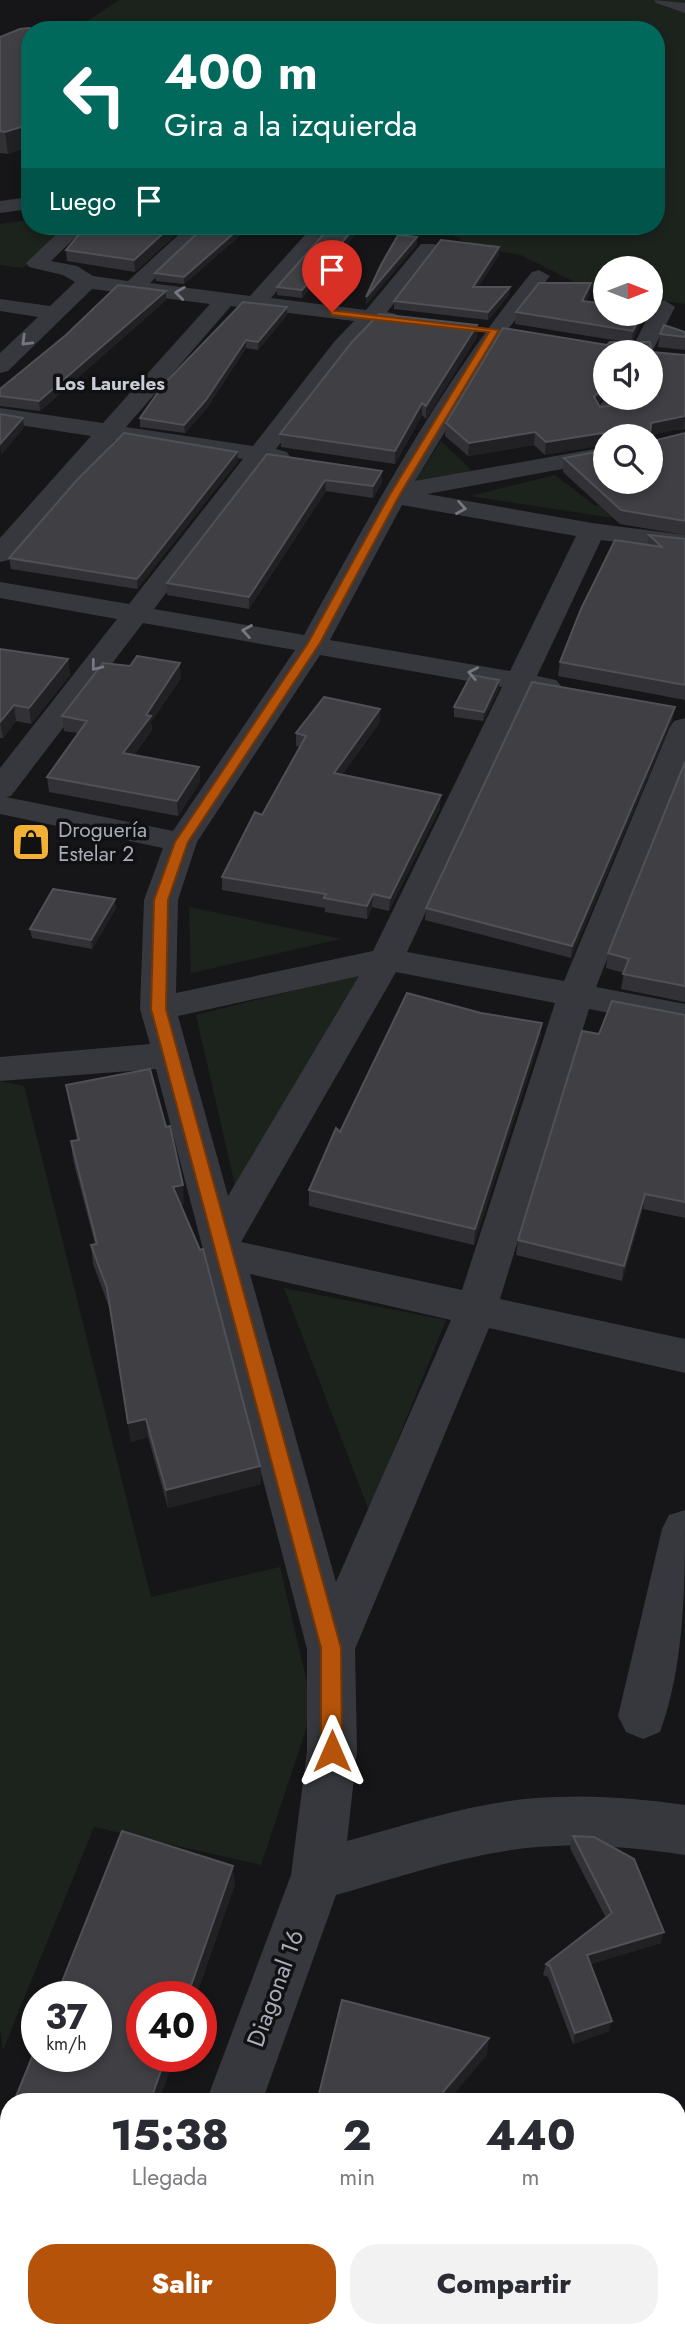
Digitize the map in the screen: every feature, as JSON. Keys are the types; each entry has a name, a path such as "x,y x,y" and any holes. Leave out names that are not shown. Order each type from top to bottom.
{"street":[{"path":"662,0 685,8"},
{"path":"0,207 21,204"},
{"path":"67,235 36,263 71,270 81,274 87,282 404,321"},
{"path":"134,287 189,235"},
{"path":"255,303 316,235"},
{"path":"181,842 2,805 137,612 258,454 428,248"},
{"path":"331,1648 158,1009 161,900 181,842 314,643 398,488 495,330 539,276"},
{"path":"1,364 87,282"},
{"path":"0,554 226,299"},
{"path":"0,305 55,313"},
{"path":"655,340 664,307"},
{"path":"469,327 522,334"},
{"path":"0,415 298,460"},
{"path":"398,488 593,456"},
{"path":"379,472 398,488 592,531 685,543"},
{"path":"223,1246 386,959 592,531"},
{"path":"0,590 576,691"},
{"path":"331,1648 476,1310 575,996 680,714"},
{"path":"158,1009 386,959 685,1017"},
{"path":"0,1069 171,1055"},
{"path":"223,1246 476,1310 685,1356"},
{"path":"643,1716 685,1529"},
{"name":"Diagonal 16","path":"237,2093 317,1875 332,1751 331,1648"},
{"path":"317,1875 462,1835 555,1821 650,1825 685,1830"}],"shaded area":[{"path":"119,0 685,0 685,304 663,301 663,256 593,256 593,290 521,255 474,247 453,235 665,235 665,21 88,21"},
{"path":"21,221 21,235 61,235 23,268 0,265 0,224"},
{"path":"441,441 472,471 412,486"},
{"path":"555,475 595,506 661,494 685,529 470,496"},
{"path":"189,907 341,939 191,973"},
{"path":"363,973 236,1190 196,1015"},
{"path":"0,1081 24,1086 151,1597 280,1567 313,1708 261,1865 94,1827 31,1981 21,1981 21,2006 3,2050 0,2028"},
{"path":"284,1288 446,1320 369,1511"}],"building":[{"path":"20,29 21,127 5,132 0,131 0,37"},
{"path":"78,235 161,235 134,260 66,250"},
{"path":"195,235 232,235 184,277 155,273"},
{"path":"323,235 348,235 302,290 277,287"},
{"path":"398,235 417,237 366,297 381,265"},
{"path":"441,240 499,247 473,287 510,287 488,312 394,301"},
{"path":"539,283 591,283 582,301 593,302 593,325 516,312"},
{"path":"118,285 166,291 39,401 0,396 0,389 66,335"},
{"path":"243,302 287,307 258,342 246,340 206,400 184,425 140,418 164,384"},
{"path":"379,314 477,325 426,406 422,403 395,451 280,434 352,342"},
{"path":"664,325 685,332 685,337 660,334"},
{"path":"602,326 636,326 633,331"},
{"path":"503,328 593,343 593,410 663,410 663,353 685,355 685,416 651,424 593,424 593,435 546,442 535,432 469,443 446,423"},
{"path":"0,414 23,418 0,444"},
{"path":"124,433 237,452 137,579 9,558 77,480"},
{"path":"685,433 685,521 621,510 603,494 663,494 663,438"},
{"path":"593,452 593,484 564,458"},
{"path":"267,454 382,471 373,486 325,480 249,597 167,583"},
{"path":"649,535 685,539 685,685 560,662 581,609 615,540 662,547"},
{"path":"0,649 68,659 29,708 14,705 0,722"},
{"path":"137,656 180,663 146,715 151,716 123,753 199,767 177,801 47,777 87,721 62,716 103,663 130,666"},
{"path":"471,675 499,680 484,712 454,707"},
{"path":"532,682 675,707 572,946 426,908"},
{"path":"324,697 380,709 334,773 441,795 390,898 373,894 367,906 324,898 326,894 222,877 255,812 262,815 306,736 296,733"},
{"path":"685,762 685,986 623,974 629,959 608,953"},
{"path":"53,889 115,899 91,940 30,929"},
{"path":"407,993 481,1013 542,1023 475,1229 309,1190 336,1128 340,1132"},
{"path":"612,1001 685,1015 685,1202 645,1194 624,1266 518,1240 582,1031 599,1034"},
{"path":"150,1069 166,1127 170,1126 183,1185 173,1187 200,1250 203,1249 260,1466 166,1490 146,1419 128,1423 107,1288 91,1245 97,1244 71,1141 79,1140 66,1085"},
{"path":"122,1831 233,1866 193,1981 126,1981 126,2072 160,2072 153,2093 17,2093 26,2072 112,2072 112,1981 62,1981"},
{"path":"573,1836 594,1837 634,1859 664,1932 587,1955 612,2021 575,2033 550,1966 546,1964 612,1913"},
{"path":"342,2000 489,2038 443,2093 319,2093"}],"place":[{"name":"Droguería Estelar 2","path":"31,842"}],"district":[{"name":"Los Laureles","path":"110,383"}],"route":[{"path":"332,312 495,330 394,496 314,643 181,842 161,900 158,1009 331,1648 332,1751"}]}
